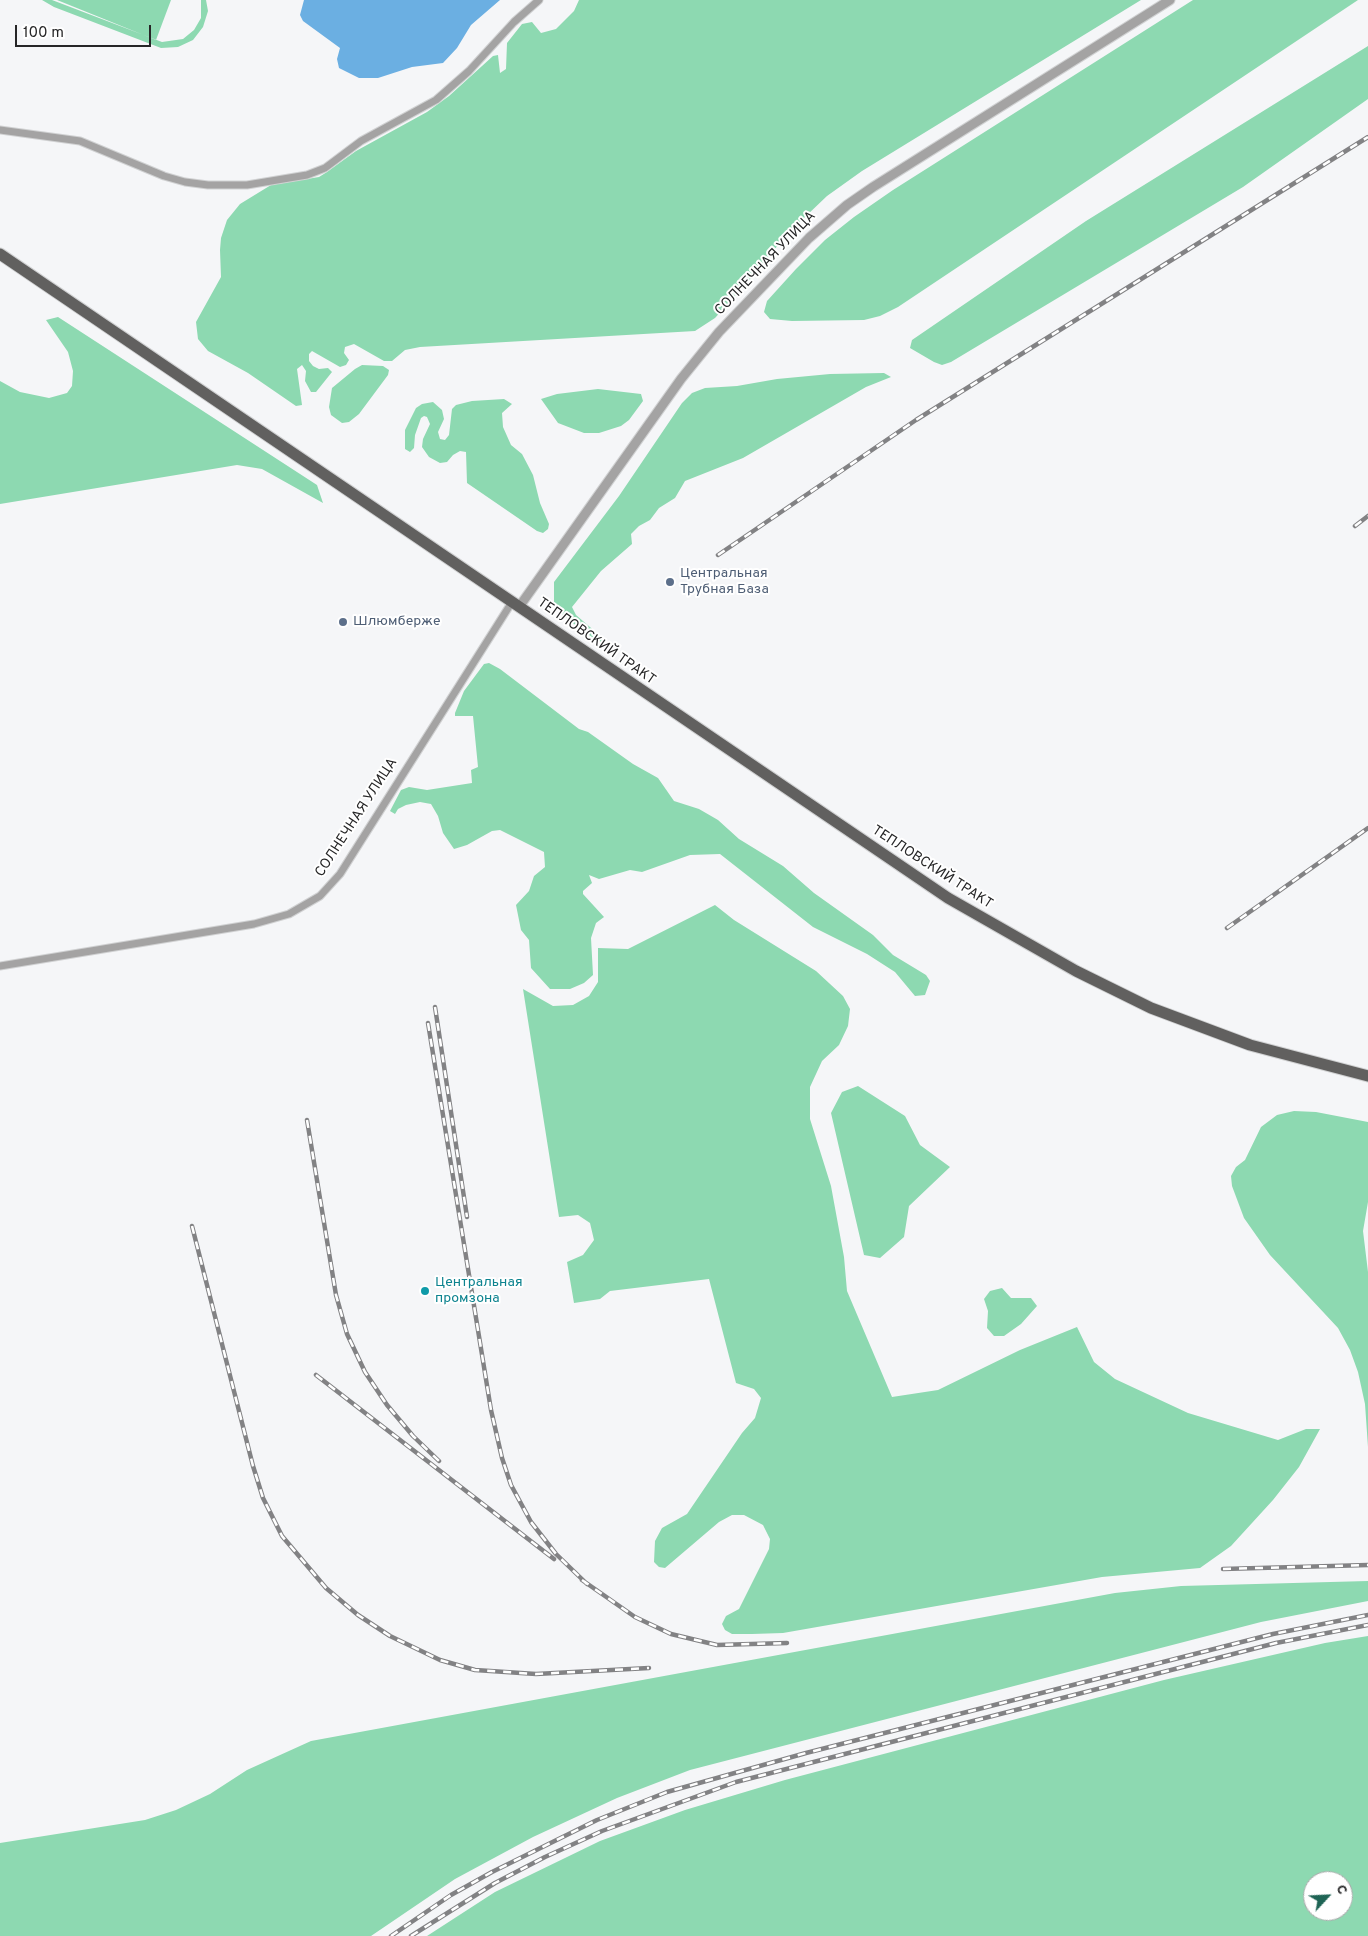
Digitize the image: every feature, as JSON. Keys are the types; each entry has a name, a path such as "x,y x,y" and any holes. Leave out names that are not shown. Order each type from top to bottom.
{"main road":[{"name":"ТЕПЛОВСКИЙ ТРАКТ","path":"0,254 914,877 1012,936 1128,997 1194,1025 1286,1056 1368,1076"}],"street":[{"path":"0,130 80,141 164,176 185,182 208,185 247,185 308,175 325,168 354,145 436,100 469,71 514,22 539,0"},
{"name":"СОЛНЕЧНАЯ УЛИЦА","path":"0,966 254,924 296,911 320,896 340,874 516,604 681,379 719,332 809,238 847,205 1170,0"}],"green space":[{"path":"42,0 52,0 162,42 183,39 194,30 201,18 201,0 206,0 208,11 203,27 193,40 178,47 161,48 54,7"},
{"path":"57,0 171,0 156,40"},
{"path":"579,0 1141,0 862,171 827,196 782,239 766,262 715,318 695,331 420,347 405,350 392,361 384,361 354,344 345,347 344,353 349,360 346,365 340,367 312,351 309,354 309,361 313,366 319,369 328,368 332,372 316,392 311,392 305,381 306,371 302,365 297,369 302,405 296,406 248,373 208,351 198,339 196,322 221,277 221,238 227,220 240,204 271,185 319,177 356,151 427,112 449,96 493,56 498,55 500,73 506,69 507,43 522,24 532,22 541,33 556,29 574,11"},
{"path":"1193,0 1358,0 898,307 880,316 864,320 792,321 770,319 764,312 767,301 796,269 825,240 854,217 893,190"},
{"path":"1368,46 1368,99 1243,187 951,362 942,365 910,348 912,340 1086,221"},
{"path":"58,317 317,485 323,503 262,469 237,465 0,504 0,381 20,392 49,398 67,393 72,386 73,371 68,352 46,320"},
{"path":"362,365 383,366 389,370 388,375 359,414 349,422 342,423 331,415 329,407 332,388"},
{"path":"884,373 891,377 866,387 743,458 685,481 675,498 659,508 650,520 639,526 631,534 632,544 601,571 572,607 576,615 605,640 601,642 592,637 560,614 554,602 554,582 619,496 682,403 692,393 705,388 737,386 777,379 830,374"},
{"path":"598,389 641,394 643,401 629,420 621,426 599,433 584,433 558,423 541,399 557,394"},
{"path":"504,399 512,404 502,413 503,427 511,445 522,454 533,475 540,503 549,524 548,529 543,533 537,531 467,483 466,452 460,451 447,462 440,463 429,457 422,447 423,439 430,424 427,417 421,418 415,435 414,448 410,452 405,449 405,430 416,408 422,404 433,402 442,410 444,419 438,432 440,439 445,440 449,435 452,409 456,405 472,401"},
{"path":"489,663 500,669 579,729 588,732 633,764 658,778 674,801 699,809 718,820 739,839 783,866 814,893 873,935 893,955 926,975 930,981 925,995 915,996 895,972 867,954 813,927 720,854 690,855 642,872 630,870 599,879 589,875 592,883 583,891 583,894 604,917 596,923 591,938 593,975 584,983 570,989 550,989 531,968 529,940 521,930 516,905 529,891 534,876 545,867 544,852 500,830 492,831 467,845 454,849 443,833 438,816 431,804 420,802 406,805 398,809 395,814 390,811 401,790 409,787 427,790 472,783 471,770 478,767 473,716 455,716 455,713 464,691 484,664"},
{"path":"715,905 734,920 816,971 843,996 850,1009 848,1026 839,1045 822,1061 810,1087 810,1119 831,1186 844,1257 847,1291 892,1397 938,1390 1020,1350 1077,1327 1094,1362 1115,1379 1188,1413 1278,1440 1306,1429 1320,1429 1299,1467 1273,1500 1231,1546 1200,1568 1102,1577 783,1633 752,1634 732,1634 725,1630 722,1624 726,1616 739,1609 769,1549 770,1539 763,1525 744,1515 732,1515 719,1522 665,1568 659,1567 654,1562 655,1541 662,1528 687,1514 742,1433 755,1418 761,1398 754,1389 736,1383 709,1279 610,1291 600,1299 574,1303 567,1262 583,1255 594,1240 590,1223 578,1215 559,1217 523,989 553,1006 573,1005 589,996 598,982 598,948 628,949"},
{"path":"858,1086 905,1116 920,1145 950,1167 909,1206 904,1237 880,1258 864,1255 831,1113 842,1092"},
{"path":"1294,1111 1316,1112 1368,1122 1368,1202 1363,1231 1368,1272 1368,1447 1365,1404 1358,1372 1350,1350 1338,1328 1270,1255 1244,1218 1232,1186 1231,1176 1236,1167 1245,1160 1261,1127 1277,1115"},
{"path":"1002,1288 1011,1298 1031,1298 1037,1306 1021,1324 1004,1336 994,1336 987,1328 988,1311 984,1299 990,1291"},
{"path":"1368,1581 1368,1601 1261,1622 690,1770 617,1798 533,1837 455,1879 371,1936 0,1936 0,1843 145,1820 176,1810 210,1794 247,1770 311,1741 1115,1593 1181,1586"},
{"path":"1368,1636 1368,1936 427,1936 495,1892 600,1841 685,1810 785,1780 1164,1680 1325,1643"}],"water":[{"path":"304,0 500,0 471,25 457,48 443,63 412,67 378,78 359,78 339,68 337,59 340,48 303,21 300,15"}],"railway":[{"path":"718,555 916,420 1368,137"},
{"path":"1355,526 1368,516"},
{"path":"1227,928 1368,828"},
{"path":"435,1007 467,1217"},
{"path":"428,1023 491,1410 502,1458 511,1485 531,1522 556,1554 587,1584"},
{"path":"307,1120 336,1295 347,1334 365,1372 387,1405 413,1436 439,1461"},
{"path":"192,1226 253,1466 263,1498 282,1536 326,1588 358,1615 390,1636 440,1660 475,1670 536,1674 649,1668"},
{"path":"316,1375 554,1559"},
{"path":"1223,1569 1368,1565"},
{"path":"582,1580 635,1617 671,1634 717,1645 787,1643"},
{"path":"391,1936 451,1895 492,1872 597,1820 667,1792 806,1753 1273,1634 1368,1615"},
{"path":"411,1936 495,1883 545,1857 602,1831 736,1782 1276,1643 1368,1625"}],"place":[{"name":"Центральная Трубная База","path":"670,582"},
{"name":"Шлюмберже","path":"343,622"},
{"name":"Центральная промзона","path":"425,1291"}]}
